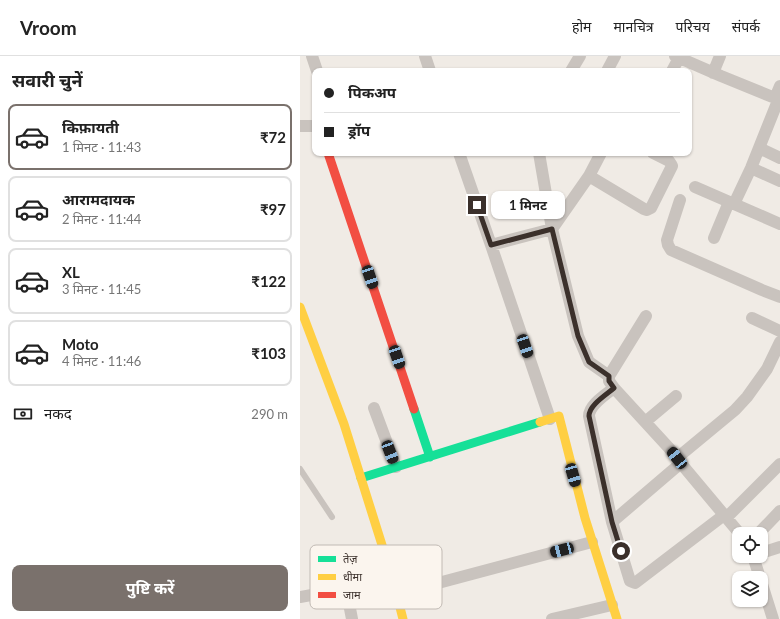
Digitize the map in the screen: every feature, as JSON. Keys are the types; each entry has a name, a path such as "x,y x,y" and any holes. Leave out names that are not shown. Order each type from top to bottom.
{"street":[{"path":"312,56 316,68"},
{"path":"425,56 429,68"},
{"path":"573,68 580,56"},
{"path":"609,68 615,56"},
{"path":"712,73 720,56"},
{"path":"673,68 677,57 712,73 775,98"},
{"path":"714,238 751,168 777,103 775,98 780,86"},
{"path":"300,126 312,126"},
{"path":"759,148 780,158"},
{"path":"329,156 430,458"},
{"path":"460,156 550,419"},
{"path":"540,156 552,229 578,336 589,362 609,376"},
{"path":"491,245 552,229 600,156"},
{"path":"588,176 647,210 651,208 672,166 670,161 659,156"},
{"path":"751,168 780,181"},
{"path":"694,187 780,224"},
{"path":"680,200 667,240 668,245 672,250 780,297"},
{"path":"300,307 344,424 383,545"},
{"path":"646,316 609,376 609,381 669,448 734,527"},
{"path":"752,318 780,331"},
{"path":"612,522 735,410 747,397 767,369 780,342"},
{"path":"614,388 593,406 589,412 589,416 612,522 630,581 635,583 725,516 780,464"},
{"path":"645,422 676,396"},
{"path":"374,408 396,467"},
{"path":"361,478 430,458 559,416 569,462 592,542 617,619"},
{"path":"765,527 780,511"},
{"path":"442,582 592,542"},
{"path":"768,551 780,547"},
{"path":"300,596 310,594"},
{"path":"768,603 773,619"},
{"path":"552,619 612,605"},
{"path":"350,609 352,619"},
{"path":"401,609 403,619"}],"lane":[{"path":"300,469 332,516"}],"traffic: fast":[{"path":"414,409 430,457"},
{"path":"361,478 540,422"}],"traffic: slow":[{"path":"300,307 344,424 382,545"},
{"path":"540,422 559,416 585,518 617,619"},
{"path":"400,609 403,619"}],"traffic: jam":[{"path":"329,156 414,409"}],"route":[{"path":"477,205 491,245 552,229 578,336 589,362 609,376 609,381 614,388 591,408 589,416 612,522 621,551"}]}
